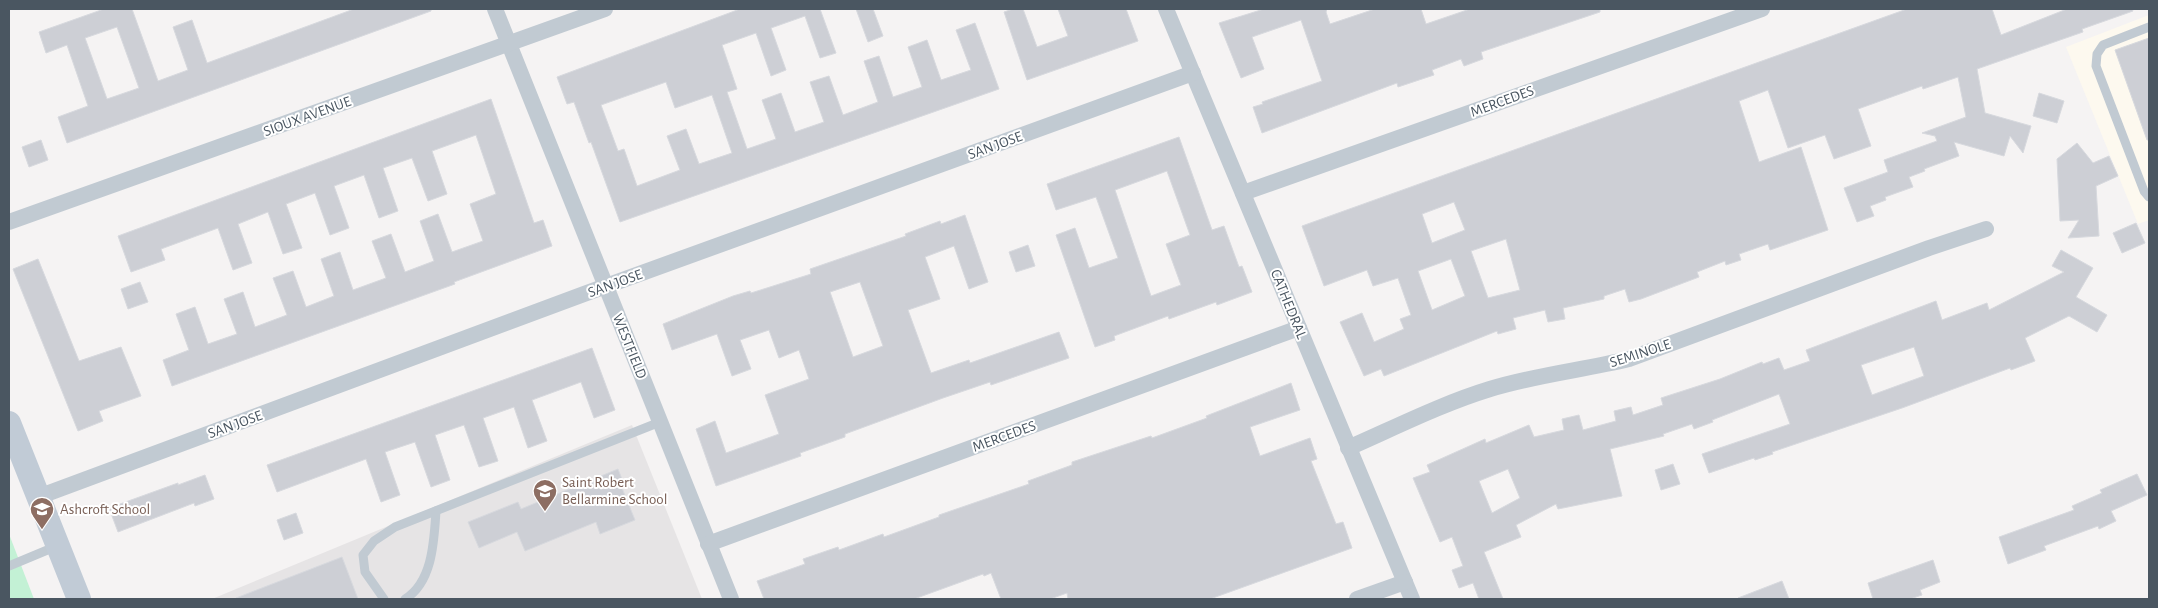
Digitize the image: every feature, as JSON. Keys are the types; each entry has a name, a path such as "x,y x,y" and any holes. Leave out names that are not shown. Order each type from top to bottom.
{"street":[{"name":"WESTFIELD","path":"495,9 731,599"},
{"name":"SIOUX AVENUE","path":"9,222 605,9"},
{"name":"CATHEDRAL","path":"1166,9 1412,599"},
{"name":"MERCEDES","path":"1243,193 1762,9"},
{"name":"SAN JOSE","path":"38,497 1193,73"},
{"name":"SEMINOLE","path":"1348,448 1489,390 1527,379 1592,368 1629,359 1929,248 1986,229"},
{"name":"MERCEDES","path":"708,544 1299,328"},
{"path":"9,423 79,599"},
{"path":"1357,599 1405,582"}],"lane":[{"path":"2149,27 2103,45 2097,54 2096,66 2144,191 2149,197"},
{"path":"384,599 365,572 363,555 374,541 395,527 660,422"},
{"path":"405,599 410,596 422,581 432,554 436,511"},
{"path":"9,566 57,546"}],"shaded area":[{"path":"2149,15 2149,220 2138,224 2066,47"},
{"name":"Saint Robert Bellarmine School","path":"632,425 702,599 212,599"}],"green space":[{"path":"9,534 34,599 9,599"}],"building":[{"path":"104,9 132,9 158,81 188,70 173,27 192,20 207,63 354,9 431,9 431,11 67,143 58,117 88,106 67,45 46,53 39,32","holes":["117,27 139,88 107,99 85,38"]},
{"path":"740,9 820,9 836,53 820,58 805,16 771,28 786,70 771,76 756,33 722,45 737,89 727,92 747,149 776,139 762,100 781,93 795,132 824,122 810,82 829,76 843,115 878,102 864,61 879,56 893,97 922,87 908,47 927,40 941,80 971,70 956,30 975,23 999,89 620,222 591,142 589,143 574,102 567,104 557,77","holes":["666,82 675,108 712,95 732,153 699,164 686,129 667,136 680,170 637,186 624,149 618,151 601,105"]},
{"path":"856,9 873,9 883,36 868,42"},
{"path":"1013,9 1023,9 1037,47 1068,36 1058,9 1126,9 1138,41 1027,80 1004,12"},
{"path":"1264,9 1327,9 1326,12 1330,24 1375,9 1421,9 1426,24 1470,9 1600,9 1600,12 1481,52 1483,59 1464,66 1461,59 1432,70 1434,75 1398,87 1397,83 1262,133 1253,107 1263,104 1262,102 1322,81 1301,20 1252,37 1264,69 1241,78 1219,23"},
{"path":"1907,9 1992,9 2001,35 2067,9 2132,9 2133,11 2082,29 2083,32 1977,69 1985,113 2031,126 2023,153 2010,136 2004,156 1954,142 1959,156 1924,169 1925,171 1909,177 1913,187 1885,197 1886,200 1870,206 1874,216 1857,222 1844,188 1888,172 1884,160 1937,141 1935,136 1922,133 1966,117 1958,77 1923,89 1922,86 1858,109 1871,146 1834,159 1825,135 1788,148 1768,90 1739,101 1759,162 1801,147 1828,230 1770,250 1768,244 1739,254 1741,260 1726,265 1725,261 1697,272 1699,277 1641,299 1629,302 1625,289 1604,296 1604,299 1563,308 1565,319 1548,322 1545,310 1513,318 1516,329 1498,334 1497,331 1384,376 1381,369 1364,376 1340,322 1362,313 1374,342 1404,329 1400,319 1411,315 1398,278 1373,286 1367,270 1324,286 1302,226","holes":["1454,202 1465,230 1432,243 1422,214","1506,239 1520,290 1488,298 1471,251","1451,259 1465,296 1432,310 1418,271"]},
{"path":"2149,38 2149,140 2147,140 2115,50"},
{"path":"2039,93 2064,101 2057,123 2033,116"},
{"path":"491,99 534,223 543,220 552,246 454,282 455,284 172,386 163,360 189,350 176,314 195,307 208,344 237,334 224,299 243,292 255,327 287,315 273,278 293,271 306,307 334,296 321,259 340,252 353,290 386,278 372,241 391,234 405,272 434,261 420,221 438,214 452,252 483,241 470,204 496,194 476,135 432,151 447,194 428,201 412,158 383,168 398,211 379,218 364,175 334,186 349,228 330,235 315,193 286,204 302,248 283,254 268,212 238,224 252,263 233,270 218,228 161,249 165,260 131,272 118,236"},
{"path":"1179,137 1212,230 1224,226 1239,267 1242,266 1252,292 1217,305 1216,302 1169,319 1168,316 1114,336 1115,340 1095,347 1056,235 1075,228 1089,268 1118,258 1096,197 1056,210 1047,184","holes":["1167,171 1190,235 1166,244 1181,285 1151,296 1115,190"]},
{"path":"41,140 48,160 29,167 22,147"},
{"path":"2077,143 2093,163 2109,156 2118,176 2096,186 2099,236 2068,238 2079,220 2060,221 2057,159"},
{"path":"965,215 988,282 969,289 954,246 925,257 940,299 908,310 931,373 969,360 970,363 1059,332 1069,358 991,385 990,382 943,398 845,434 845,437 800,453 801,456 716,486 696,429 715,421 726,453 779,434 765,395 809,379 799,350 779,358 769,330 740,340 751,369 732,376 717,334 672,350 663,324 733,296 750,291 751,293 811,274 810,269 906,236 905,234 940,221 941,224","holes":["860,282 883,346 853,357 830,292"]},
{"path":"2136,223 2145,243 2122,253 2113,233"},
{"path":"1028,245 1035,266 1016,272 1009,252"},
{"path":"2061,250 2093,268 2076,297 2107,315 2097,332 2069,316 2025,338 2035,361 2011,370 2010,368 1902,408 1772,452 1773,454 1755,460 1754,458 1709,473 1702,454 1790,424 1779,394 1694,429 1692,424 1663,434 1664,436 1610,449 1622,496 1558,509 1556,504 1516,525 1521,537 1484,552 1503,599 1479,599 1473,583 1459,588 1452,570 1463,566 1452,537 1440,542 1413,478 1430,472 1427,465 1485,439 1486,443 1529,425 1534,437 1564,430 1562,419 1579,415 1583,430 1616,421 1614,411 1631,407 1633,415 1663,405 1661,398 1720,379 1762,362 1763,364 1779,358 1784,370 1810,361 1806,350 1936,301 1942,320 1987,303 1989,310 2064,272 2052,266","holes":["1914,347 1924,376 1872,395 1861,365","1508,469 1520,498 1492,513 1479,481"]},
{"path":"38,259 79,361 121,347 141,396 99,411 103,421 78,431 13,269"},
{"path":"140,282 148,302 128,309 121,289"},
{"path":"592,348 615,410 594,418 581,382 532,400 547,441 528,448 514,407 483,418 498,461 479,467 464,425 435,435 450,480 431,487 415,442 385,452 400,495 381,502 366,459 277,492 267,465"},
{"path":"1291,383 1300,410 1250,427 1260,456 1310,438 1317,459 1311,461 1336,524 1343,522 1352,548 1210,599 1068,599 1067,593 1050,599 1001,599 991,573 984,576 983,574 914,599 764,599 757,581 805,564 803,559 838,547 839,550 883,534 884,537 939,517 939,515 1029,484 1028,481 1072,465 1072,462 1151,436 1152,438 1207,418 1206,416"},
{"path":"1673,464 1680,484 1661,490 1655,470"},
{"path":"618,469 625,487 622,488 635,520 600,534 596,522 525,551 517,532 479,548 468,522 518,502 521,509"},
{"path":"2137,474 2147,495 2111,511 2116,521 2099,529 2098,526 2044,546 2046,550 2008,564 1999,537 2074,510 2072,506 2102,493 2100,490"},
{"path":"205,475 214,499 195,506 194,503 118,532 109,508"},
{"path":"296,513 303,533 284,540 277,520"},
{"path":"342,557 358,599 236,598"},
{"path":"1933,560 1940,582 1920,590 1922,595 1910,599 1873,599 1868,583"},
{"path":"1782,581 1789,599 1738,599 1738,598"}],"place":[{"name":"Saint Robert Bellarmine School","path":"545,512"},
{"name":"Ashcroft School","path":"42,530"}]}
